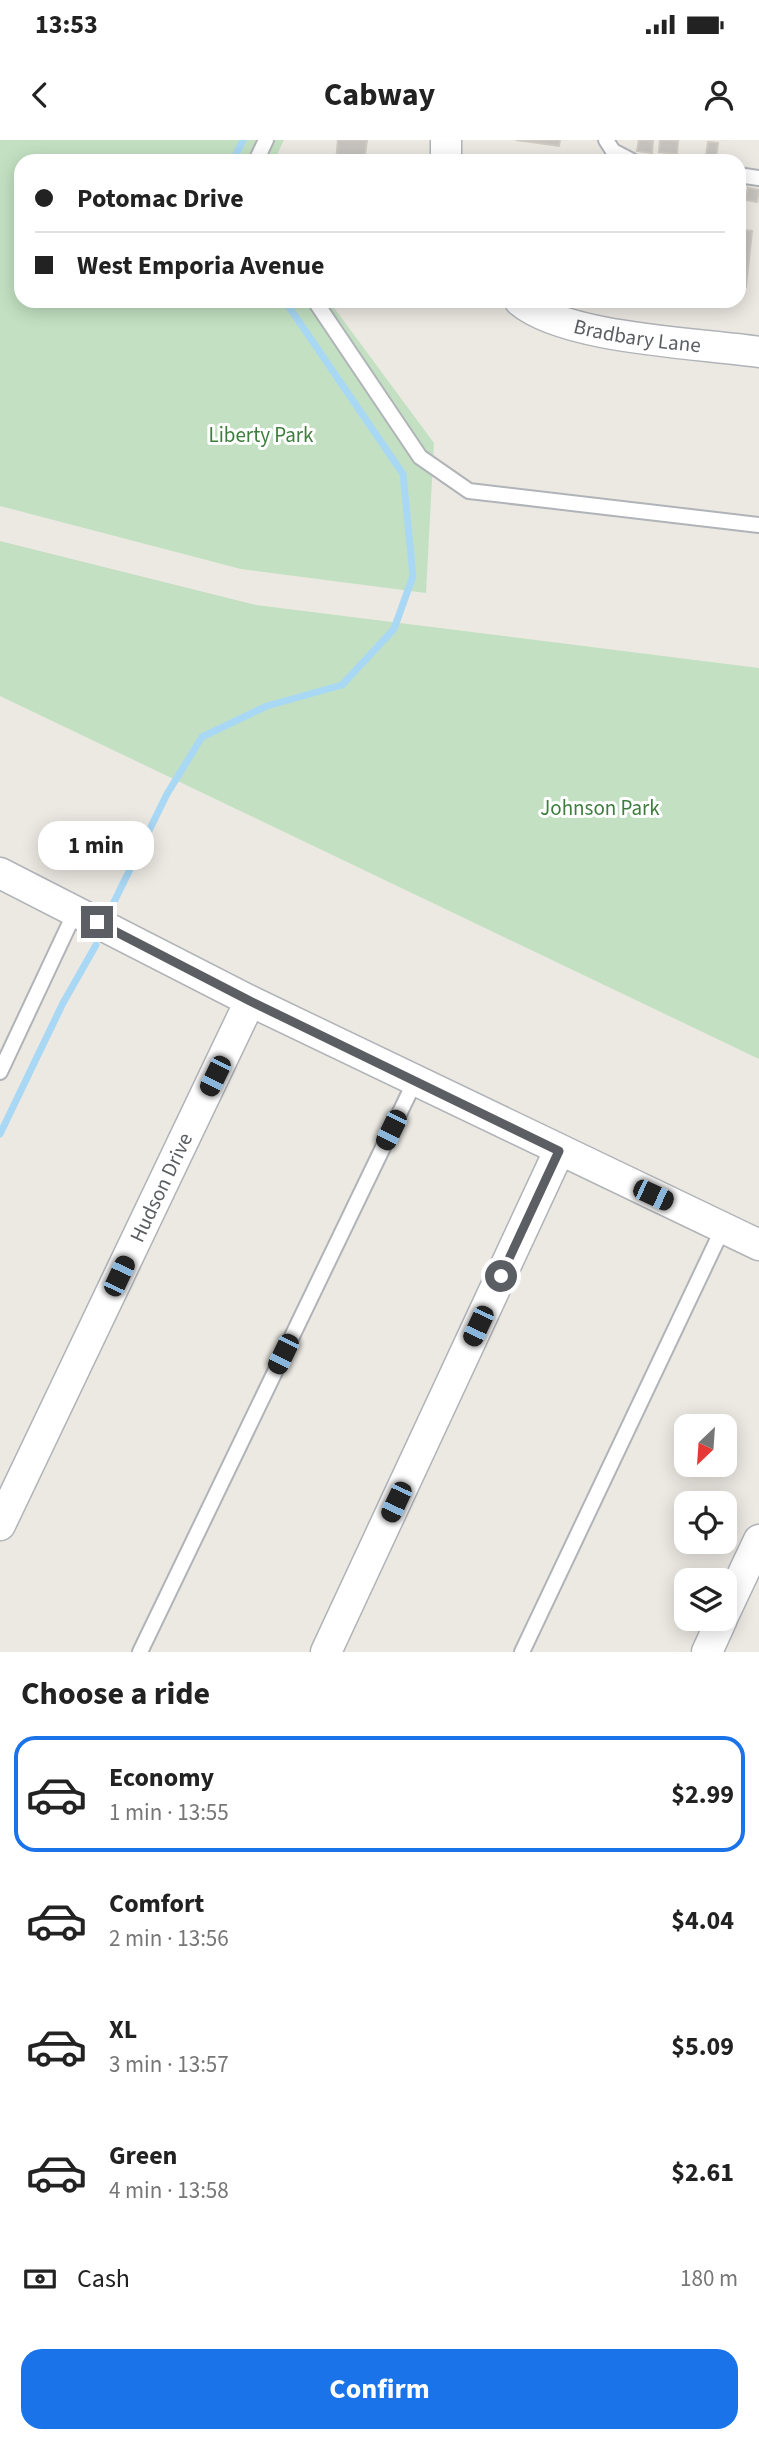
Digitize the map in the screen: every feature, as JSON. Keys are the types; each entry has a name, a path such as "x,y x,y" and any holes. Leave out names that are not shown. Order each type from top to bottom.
{"street":[{"name":"Bradbary Lane","path":"533,308 559,322 603,332 759,352"},
{"path":"0,873 250,1001 759,1245"},
{"name":"Hudson Drive","path":"0,1525 250,1001"},
{"path":"326,1652 559,1151"},
{"path":"737,1587 759,1540"},
{"path":"707,1652 717,1631"}],"lane":[{"path":"606,140 612,151 618,154"},
{"path":"320,308 420,457 469,491 759,525"},
{"path":"0,1072 76,910"},
{"path":"139,1652 415,1081"},
{"path":"522,1652 723,1228"}],"green space":[{"name":"Liberty Park","path":"0,140 284,140 277,154 14,154 14,308 334,308 434,443 426,593 241,569 0,506"},
{"name":"Johnson Park","path":"0,541 256,605 759,668 759,1059 0,696"}],"building":[{"path":"338,140 367,140 365,154 337,154"},
{"path":"516,140 560,140 559,146"},
{"path":"639,140 653,141 652,153 637,151"},
{"path":"660,140 678,141 677,154 659,152"},
{"path":"708,142 718,143 716,154 706,154"},
{"path":"748,188 759,190 757,202 746,200"},
{"path":"746,231 752,231 746,287"}],"waterway":[{"path":"236,154 243,140"},
{"path":"112,906 167,794 202,737 267,706 342,685 394,629 413,576 403,474 290,308"},
{"path":"0,1134 63,1003 96,945"}],"route":[{"path":"97,922 250,1001 559,1151 501,1276"}]}
